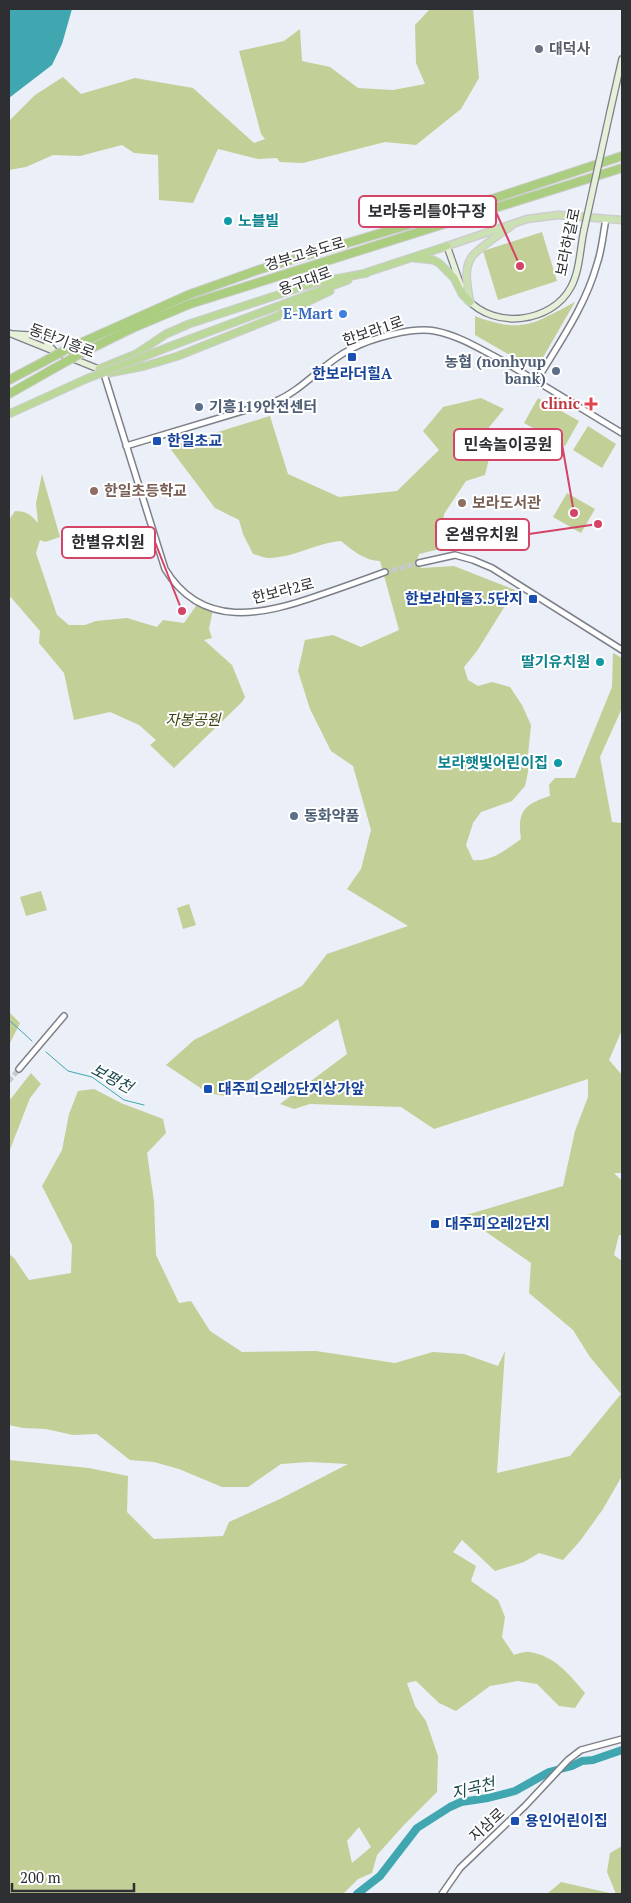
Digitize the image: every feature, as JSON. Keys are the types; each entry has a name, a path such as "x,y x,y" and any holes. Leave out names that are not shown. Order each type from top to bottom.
{"highway":[{"name":"경부고속도로","path":"9,380 65,350 188,295 258,270 465,208 622,156"},
{"name":"경부고속도로","path":"9,394 80,354 132,328 190,304 622,168"},
{"name":"용구대로","path":"9,414 86,379 367,273 447,246"},
{"path":"411,258 434,260 439,263 454,278 462,294 470,302"},
{"path":"101,371 136,354 166,334 190,324 314,283 367,273"},
{"path":"101,371 145,366 178,356 278,316 367,273"},
{"path":"166,334 163,342 166,354 178,356"}],"main road":[{"name":"보라하갈로","path":"470,302 488,312 514,319 536,315 562,300 572,284 622,59"},
{"name":"용구대로","path":"447,246 516,223 558,215 622,220"},
{"path":"470,302 467,282 471,257 516,223"},
{"path":"447,246 463,294 470,302"},
{"path":"9,333 28,335 43,333 47,343 55,352"},
{"name":"동탄기흥로","path":"9,333 101,371"}],"street":[{"path":"537,380 579,311 590,287 599,259 606,219"},
{"name":"한보라1로","path":"126,446 276,401 295,391 329,362 352,349 406,332 435,331 470,342 537,380 622,433"},
{"name":"한보라2로","path":"101,371 165,569 173,583 185,594 198,603 213,609 249,613 292,605 385,572"},
{"path":"419,563 454,555 479,562 492,568 622,650"},
{"path":"19,1069 64,1016"},
{"name":"지삼로","path":"442,1894 460,1868 526,1806 568,1760 582,1750 622,1740"}],"green space":[{"path":"430,9 473,9 479,78 461,109 416,145 385,142 303,163 280,162 277,158 258,159 218,149 193,203 159,200 158,155 134,153 122,145 80,156 53,155 26,167 9,170 9,121 35,95 63,77 81,94 135,78 193,88 254,143 265,139 261,134 239,51 284,41 300,29 302,61 330,67 358,88 393,90 425,84 416,63 415,25"},
{"path":"542,232 557,281 498,300 483,251"},
{"path":"575,302 538,366 530,367 475,335 475,316 505,324 527,324"},
{"path":"481,398 504,409 482,436 492,447 485,475 466,481 444,514 440,549 419,554 416,564 421,568 454,566 515,590 477,651 464,667 468,680 478,686 492,682 510,687 522,705 531,725 528,772 525,786 512,801 481,812 473,823 466,845 473,860 492,857 521,839 520,822 524,810 534,802 550,796 549,785 555,778 575,778 612,687 613,653 622,658 622,708 600,757 612,822 622,823 622,1030 609,1060 622,1075 622,1173 614,1173 622,1181 622,1235 619,1235 614,1255 622,1261 622,1476 603,1509 580,1541 563,1560 539,1553 524,1562 495,1571 462,1540 453,1552 476,1566 471,1581 498,1600 505,1617 502,1637 514,1655 527,1652 546,1657 561,1667 585,1693 575,1708 559,1706 537,1684 518,1681 490,1686 456,1711 439,1703 416,1681 407,1683 415,1706 426,1721 438,1756 437,1792 377,1855 372,1873 358,1879 344,1893 9,1894 9,1460 89,1468 128,1476 127,1512 154,1539 223,1536 229,1522 280,1499 348,1464 309,1462 281,1464 248,1487 222,1487 179,1469 154,1462 130,1460 97,1434 73,1435 46,1429 9,1425 9,1254 14,1258 29,1280 71,1273 72,1245 42,1186 62,1150 69,1114 78,1091 94,1089 121,1103 163,1119 166,1133 147,1153 154,1201 156,1255 179,1303 191,1301 210,1331 242,1352 316,1351 395,1363 433,1352 464,1354 498,1366 505,1351 497,1473 570,1456 621,1394 590,1357 573,1330 529,1293 531,1263 463,1216 563,1186 575,1131 588,1097 588,1079 434,1129 401,1107 310,1104 294,1109 280,1104 347,1054 338,1019 225,1096 208,1093 166,1065 194,1040 302,986 327,954 408,926 347,889 361,869 371,830 353,766 331,751 310,709 298,671 305,640 333,635 361,647 399,630 380,561 364,557 341,541 323,544 286,556 266,558 253,554 243,534 239,520 215,508 169,447 270,416 288,474 339,497 397,491 439,450 423,431 443,407","holes":["359,1827 371,1847 352,1863 347,1841"]},
{"path":"538,398 579,421 565,446 524,423"},
{"path":"588,426 616,444 602,468 573,450"},
{"name":"자봉공원","path":"42,474 60,537 45,542 40,540 36,553 57,615 69,625 85,625 96,621 127,618 157,627 163,620 184,623 198,603 213,609 209,629 212,638 204,640 232,665 245,697 174,768 150,745 156,740 139,725 110,712 74,720 64,673 39,643 40,631 9,595 9,520 15,511 19,511 28,514 38,523 36,503"},
{"path":"567,493 595,509 581,533 553,517"},
{"path":"41,891 47,910 26,916 20,897"},
{"path":"189,904 196,925 183,929 177,908"},
{"path":"9,1012 20,1023 9,1045"},
{"path":"31,1073 41,1084 30,1098 9,1152 9,1101"},
{"path":"622,1846 622,1894 616,1894 607,1872 610,1853"},
{"path":"561,1882 614,1894 547,1894"}],"water":[{"path":"9,9 72,9 62,44 52,65 9,98"}],"waterway":[{"name":"보평천","path":"9,1020 32,1041"},
{"name":"보평천","path":"46,1052 68,1071 92,1077 124,1100 144,1105"},
{"name":"지곡천","path":"357,1894 380,1876 417,1828 450,1807 461,1802 515,1791 549,1772 622,1750"}],"tunnel":[{"path":"385,572 419,563"},
{"path":"9,1081 19,1069"}],"place":[{"name":"대덕사","path":"539,49"},
{"name":"노블빌","path":"228,221"},
{"name":"보라동리틀야구장","path":"520,266"},
{"name":"E-Mart","path":"343,314"},
{"name":"한보라더힐A","path":"352,357"},
{"name":"농협 (nonhyup bank)","path":"556,371"},
{"name":"clinic","path":"591,404"},
{"name":"기흥119안전센터","path":"199,407"},
{"name":"한일초교","path":"157,441"},
{"name":"한일초등학교","path":"94,491"},
{"name":"보라도서관","path":"462,503"},
{"name":"민속놀이공원","path":"574,513"},
{"name":"온샘유치원","path":"598,524"},
{"name":"한보라마을3.5단지","path":"533,599"},
{"name":"한별유치원","path":"182,611"},
{"name":"딸기유치원","path":"600,662"},
{"name":"보라햇빛어린이집","path":"558,763"},
{"name":"동화약품","path":"294,816"},
{"name":"대주피오레2단지상가앞","path":"208,1089"},
{"name":"대주피오레2단지","path":"435,1224"},
{"name":"용인어린이집","path":"515,1821"}]}
